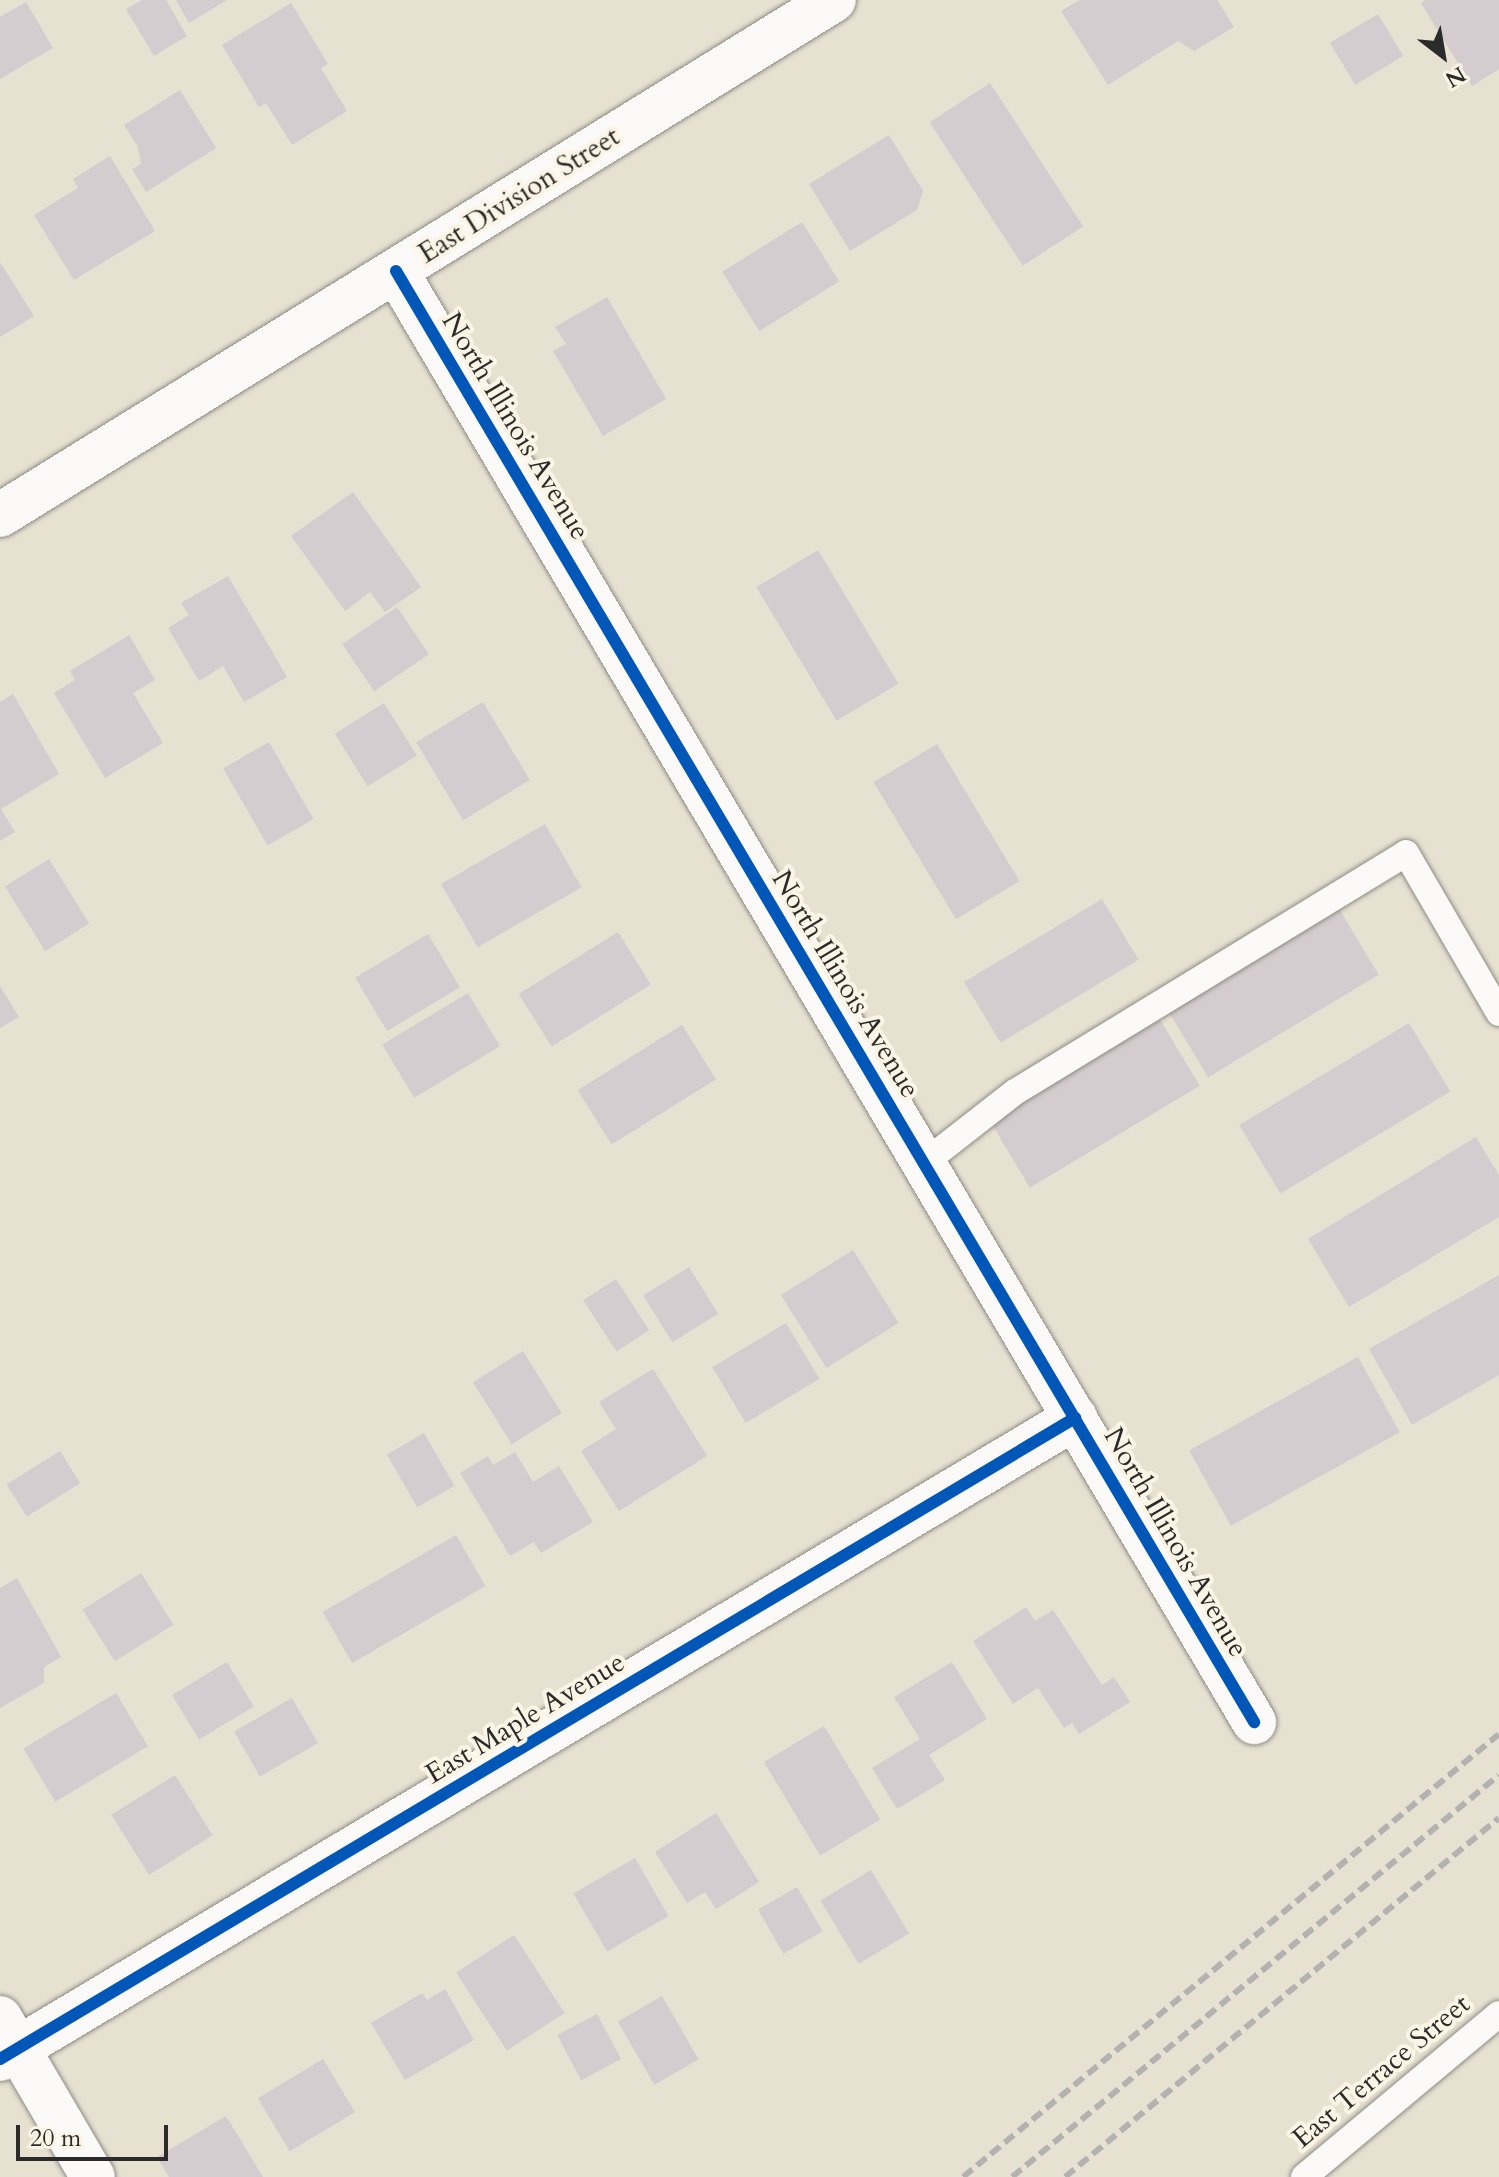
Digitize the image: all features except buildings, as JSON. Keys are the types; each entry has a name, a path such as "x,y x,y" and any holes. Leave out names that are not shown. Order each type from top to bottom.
{"street":[{"name":"East Division Street","path":"0,515 834,0"},
{"name":"North Illinois Avenue","path":"396,271 1254,1722"},
{"name":"East Maple Avenue","path":"6,2042 1075,1418"},
{"path":"6,2042 93,2177"}],"lane":[{"path":"924,1163 1015,1092 1406,853 1499,1013"},
{"name":"East Terrace Street","path":"1304,2177 1499,2014"}],"railway":[{"path":"963,2177 1499,1734"},
{"path":"1012,2177 1499,1775"},
{"path":"1065,2177 1499,1818"}],"cycle path":[{"path":"396,271 1254,1722"},
{"path":"0,2059 1075,1418"}]}
